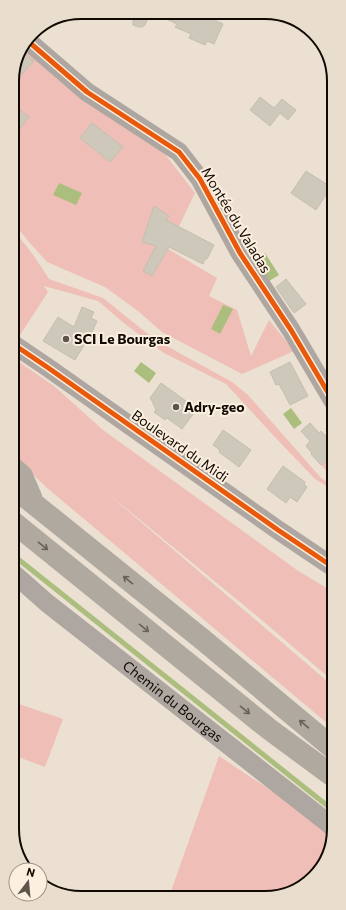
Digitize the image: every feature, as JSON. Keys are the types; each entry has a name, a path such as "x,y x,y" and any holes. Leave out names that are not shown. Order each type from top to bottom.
{"main road":[{"path":"19,473 22,476 34,503"},
{"path":"19,492 327,742"},
{"path":"19,527 263,724 327,773"}],"street":[{"name":"Montée du Valadas","path":"31,44 87,92 179,152 200,179 240,253 291,330 327,391"},
{"name":"Boulevard du Midi","path":"19,348 327,563"},
{"name":"Chemin du Bourgas","path":"19,578 47,603 327,823"}],"shaded area":[{"path":"28,49 161,149 195,193 168,249 217,278 209,296 237,310 251,356 269,320 294,351 242,374 162,332 138,311 105,287 47,262 19,230 19,77 20,69"},
{"path":"59,183 82,193 76,205 53,195"},
{"path":"19,237 49,279 103,298 154,339 232,382 248,395 321,478 327,482 327,486 315,479 226,384 164,353 125,324 98,301 44,286 48,292 20,335"},
{"path":"265,253 279,275 269,281 256,260"},
{"path":"223,305 233,309 220,334 211,329"},
{"path":"19,362 54,386 103,430 297,570 327,588 327,676 263,621 100,487 327,681 327,723 46,487 19,461"},
{"path":"141,362 156,373 149,383 134,371"},
{"path":"291,408 302,423 294,429 283,414"},
{"path":"327,459 327,471 321,465"},
{"path":"19,704 63,719 45,767 19,757"},
{"path":"219,756 312,818 327,836 325,845 317,864 306,876 285,888 265,891 171,891"}],"building":[{"path":"133,19 147,19 145,25 142,27 133,25"},
{"path":"167,19 212,19 223,24 214,44 207,41 205,45 189,38 191,34 175,27 177,24"},
{"path":"25,54 34,61 19,77 20,69"},
{"path":"260,97 274,108 282,99 296,110 288,120 280,113 270,126 250,110"},
{"path":"19,109 29,117 19,130"},
{"path":"92,123 123,147 110,162 80,138"},
{"path":"306,171 327,184 327,193 316,210 291,193"},
{"path":"154,206 169,216 166,220 214,245 203,264 169,247 152,276 143,271 156,246 142,242"},
{"path":"286,279 306,304 294,313 276,287"},
{"name":"SCI Le Bourgas","path":"82,307 94,312 91,318 97,321 75,360 43,341 58,317 74,327"},
{"path":"290,362 308,396 290,405 279,384 276,385 270,372"},
{"name":"Adry-geo","path":"161,383 197,409 182,429 167,418 165,420 154,412 156,410 150,398"},
{"path":"310,423 319,433 321,431 327,437 327,460 321,465 306,446 310,441 301,431"},
{"path":"223,430 251,450 239,467 219,452 220,450 213,445"},
{"path":"283,466 305,482 304,484 307,487 297,502 290,497 286,503 267,489"}],"waterway":[{"path":"19,560 327,805"}],"cycle path":[{"path":"31,44 87,92 179,152 200,179 240,253 291,330 327,391"},
{"path":"19,348 327,563"}],"place":[{"name":"SCI Le Bourgas","path":"66,339"},
{"name":"Adry-geo","path":"176,407"}]}
